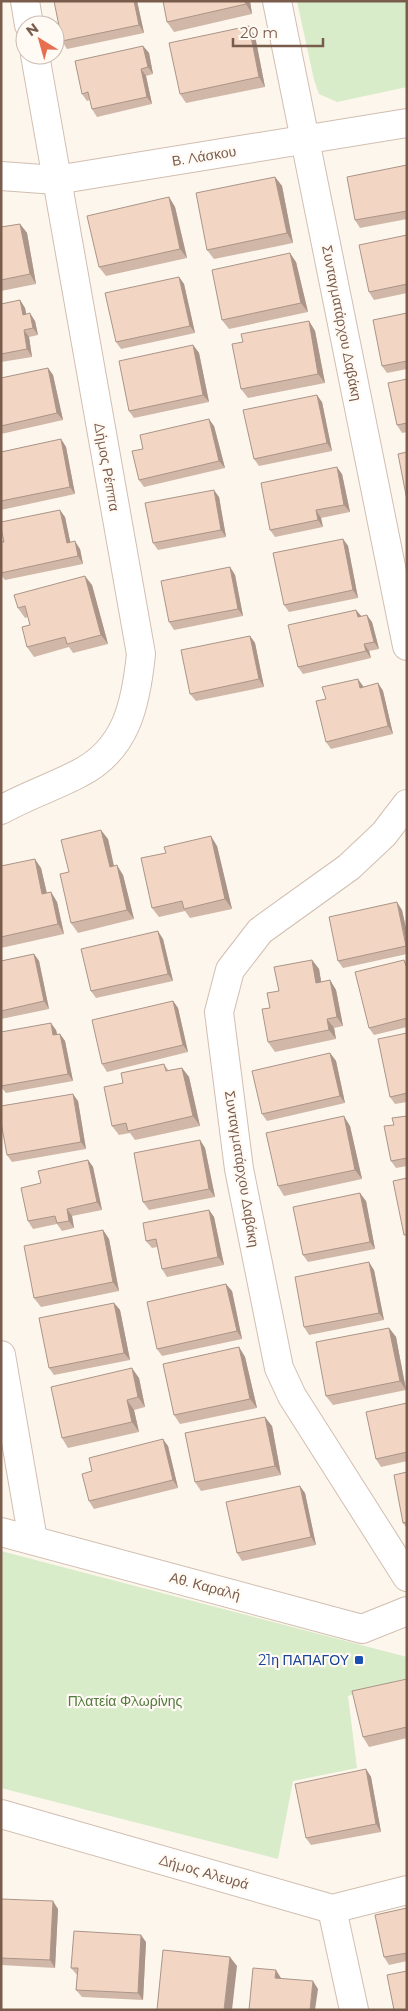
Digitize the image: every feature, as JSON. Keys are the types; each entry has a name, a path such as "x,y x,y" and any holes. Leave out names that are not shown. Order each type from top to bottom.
{"street":[{"path":"25,1 27,15"},
{"name":"Συνταγματάρχου Δαβάκη","path":"277,1 407,646"},
{"name":"Δήμος Ρέππα","path":"1,810 23,798 79,774 102,760 123,734 137,691 141,654 37,65"},
{"name":"Β. Λάσκου","path":"1,176 56,180 407,123"},
{"name":"Συνταγματάρχου Δαβάκη","path":"407,804 384,834 349,867 260,931 230,970 219,1012 239,1169 279,1368 292,1396 407,1577"},
{"path":"1,1355 33,1540"},
{"name":"Αθ. Καραλή","path":"1,1532 362,1629 407,1611"},
{"name":"Δήμος Αλευρά","path":"1,1814 332,1909"},
{"path":"354,2010 332,1909 407,1890"}],"green space":[{"path":"297,1 407,1 407,87 337,102 319,94 314,80"},
{"name":"Πλατεία Φλωρίνης","path":"1,1551 407,1657 407,1678 348,1696 357,1768 293,1781 278,1859 1,1788"}],"building":[{"path":"54,1 134,1 139,25 65,40 65,15 57,15"},
{"path":"163,1 245,1 246,4 167,22"},
{"path":"249,26 259,77 180,94 169,43"},
{"path":"143,46 148,67 141,69 147,97 92,109 88,92 82,94 75,61"},
{"path":"407,165 407,211 355,220 347,177"},
{"path":"275,177 287,233 207,250 196,193"},
{"path":"169,197 180,249 99,267 87,216"},
{"path":"20,224 30,274 1,280 1,227"},
{"path":"407,235 407,284 369,292 359,245"},
{"path":"290,253 301,303 222,320 212,270"},
{"path":"179,277 190,326 116,342 105,293"},
{"path":"20,300 23,315 30,313 33,328 24,330 27,349 1,354 1,304"},
{"path":"407,313 407,361 382,366 373,320"},
{"path":"309,321 318,374 241,389 232,344 243,342 241,334"},
{"path":"193,345 203,395 129,411 119,361"},
{"path":"48,368 57,413 1,426 1,378"},
{"path":"407,379 407,423 397,425 388,383"},
{"path":"317,395 327,443 254,459 243,410"},
{"path":"209,419 219,461 139,480 132,451 143,449 140,435"},
{"path":"61,439 70,487 1,501 1,452"},
{"path":"407,452 407,500 398,454"},
{"path":"337,467 344,505 316,510 318,520 270,530 261,483"},
{"path":"214,490 221,530 153,543 145,503"},
{"path":"60,510 67,543 75,541 78,556 1,573 1,542 4,542 1,522"},
{"path":"343,539 353,590 284,605 273,553"},
{"path":"230,567 238,609 169,622 161,581"},
{"path":"85,576 101,635 67,644 65,637 27,647 22,627 30,625 25,606 18,608 14,595"},
{"path":"356,610 358,617 367,615 374,642 364,644 366,651 298,667 288,625"},
{"path":"250,636 259,679 190,694 181,650"},
{"path":"358,679 360,688 378,683 388,726 326,742 316,701 326,699 322,687"},
{"path":"101,830 110,867 117,865 127,910 71,923 60,874 69,872 61,840"},
{"path":"211,836 225,899 184,909 182,901 152,908 141,858 166,853 164,847"},
{"path":"35,859 42,894 51,892 58,924 1,937 1,866"},
{"path":"397,902 406,946 338,961 329,917"},
{"path":"158,931 168,974 91,991 81,949"},
{"path":"34,954 44,1001 1,1011 1,961"},
{"path":"312,960 316,983 330,980 337,1017 327,1019 329,1030 268,1042 262,1009 270,1008 267,993 279,991 274,967"},
{"path":"404,960 407,966 407,1018 369,1028 355,972"},
{"path":"173,1001 183,1045 102,1064 92,1020"},
{"path":"51,1023 53,1035 60,1034 68,1074 1,1086 1,1032"},
{"path":"407,1033 407,1093 390,1097 378,1039"},
{"path":"330,1053 340,1096 262,1114 252,1071"},
{"path":"164,1064 166,1071 182,1068 193,1116 128,1131 126,1123 112,1126 104,1087 123,1083 121,1073"},
{"path":"73,1094 81,1142 7,1155 1,1122 1,1106"},
{"path":"344,1116 355,1170 278,1186 266,1133"},
{"path":"407,1116 407,1158 391,1161 384,1126 394,1125 392,1118"},
{"path":"200,1140 209,1189 143,1202 134,1153"},
{"path":"88,1160 97,1202 67,1209 69,1221 57,1223 55,1216 28,1221 21,1188 41,1183 38,1171"},
{"path":"407,1178 407,1235 404,1235 393,1181"},
{"path":"360,1193 370,1242 303,1255 293,1207"},
{"path":"209,1210 218,1257 162,1269 156,1239 146,1241 143,1223"},
{"path":"103,1230 113,1282 34,1298 24,1246"},
{"path":"369,1262 379,1313 304,1327 295,1277"},
{"path":"226,1284 237,1331 157,1349 147,1302"},
{"path":"114,1303 124,1353 49,1368 39,1318"},
{"path":"389,1328 400,1381 326,1396 316,1342"},
{"path":"239,1347 250,1399 174,1415 163,1364"},
{"path":"132,1368 138,1397 127,1400 132,1422 62,1438 51,1387"},
{"path":"407,1403 407,1452 376,1459 366,1412"},
{"path":"265,1417 275,1466 195,1482 185,1433"},
{"path":"163,1439 173,1480 89,1501 82,1474 92,1471 89,1458"},
{"path":"407,1472 407,1522 403,1523 394,1475"},
{"path":"300,1486 311,1537 237,1553 226,1502"},
{"path":"407,1679 407,1727 363,1737 352,1691"},
{"path":"366,1769 376,1824 306,1838 295,1784"},
{"path":"1,1899 53,1901 50,1960 1,1958"},
{"path":"407,1908 407,1953 384,1957 375,1915"},
{"path":"74,1931 141,1935 138,1993 76,1990 78,1968 71,1968"},
{"path":"163,1950 230,1957 224,2010 157,2010"},
{"path":"253,1968 276,1970 275,1978 313,1981 310,2010 249,2010"},
{"path":"407,1971 407,2010 394,2010 387,1975"}],"place":[{"name":"21η ΠΑΠΑΓΟΥ","path":"359,1660"}]}
